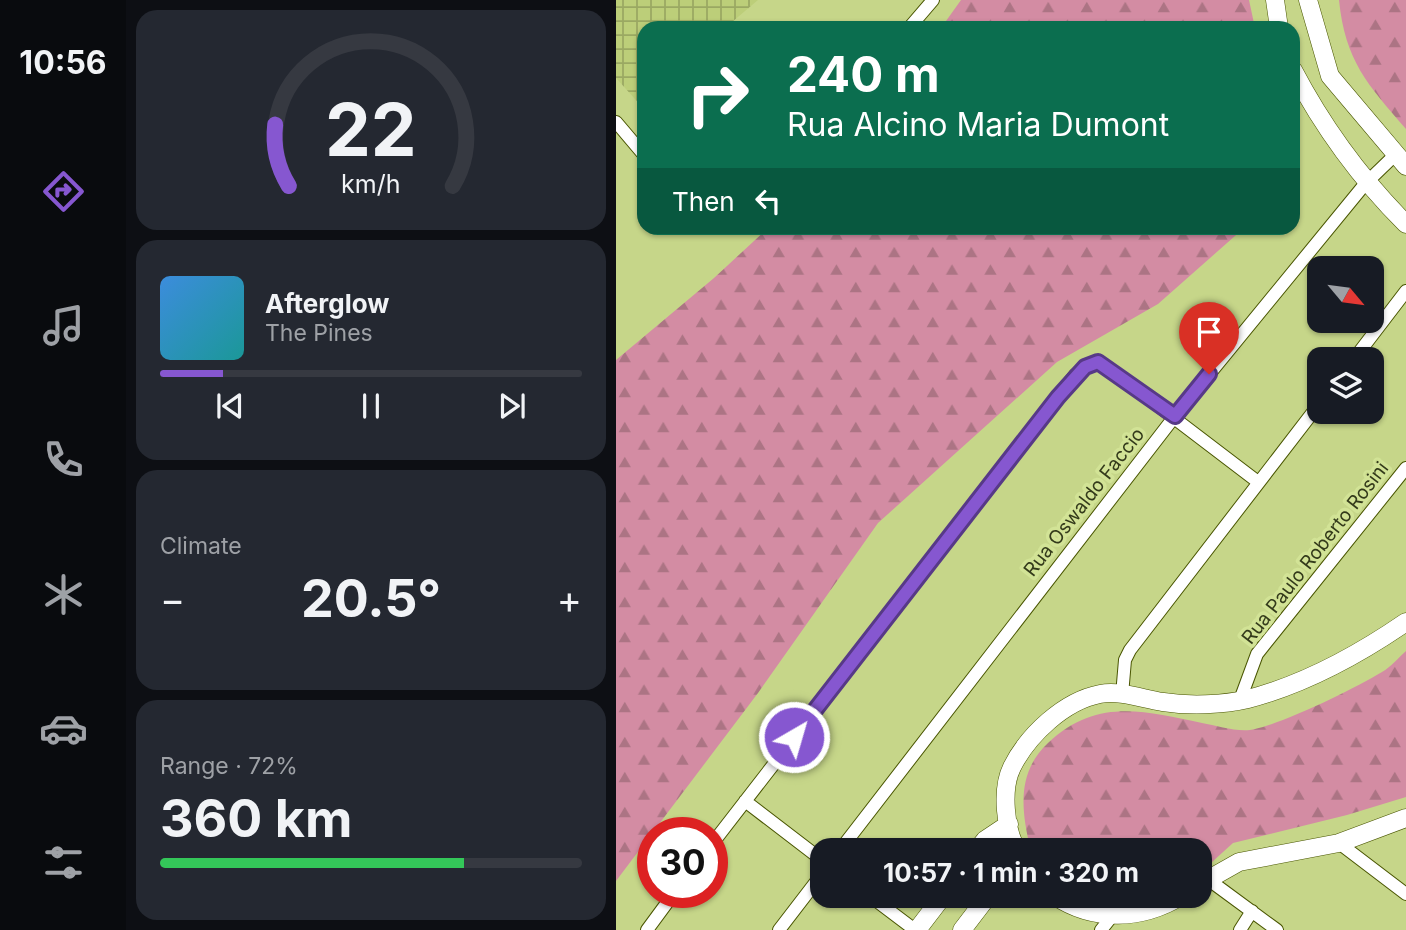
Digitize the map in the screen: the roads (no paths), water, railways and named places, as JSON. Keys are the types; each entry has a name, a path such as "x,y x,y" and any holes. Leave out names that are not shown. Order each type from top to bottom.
{"main road":[{"path":"1275,0 1278,21"},
{"path":"1308,0 1330,76 1401,160"},
{"path":"1300,83 1319,118 1365,184 1406,224"},
{"path":"1013,838 1006,795 1011,769 1046,724 1072,704 1101,694 1187,704 1240,700 1278,690 1328,669 1406,622"},
{"path":"1212,878 1239,862 1339,843 1406,818"},
{"path":"988,838 1009,824"},
{"path":"916,930 933,908"},
{"path":"962,930 979,908"},
{"path":"1078,908 1113,915 1156,908"}],"street":[{"path":"915,21 933,0"},
{"path":"616,122 637,147"},
{"name":"Rua Oswaldo Faccio","path":"850,838 1175,416 1365,184 1401,160"},
{"path":"1362,347 1406,291"},
{"path":"728,823 1075,376 1085,367 1098,362 1175,416 1258,482"},
{"path":"1122,695 1125,660 1130,650 1307,420"},
{"name":"Rua Paulo Roberto Rosini","path":"1240,700 1257,654 1406,468"},
{"path":"745,801 810,851"},
{"path":"1339,843 1406,894"},
{"path":"1212,886 1277,930"},
{"path":"779,930 810,890"},
{"path":"647,930 664,908"},
{"path":"886,908 916,930"},
{"path":"1240,930 1252,911"},
{"path":"1101,930 1113,915"}]}
